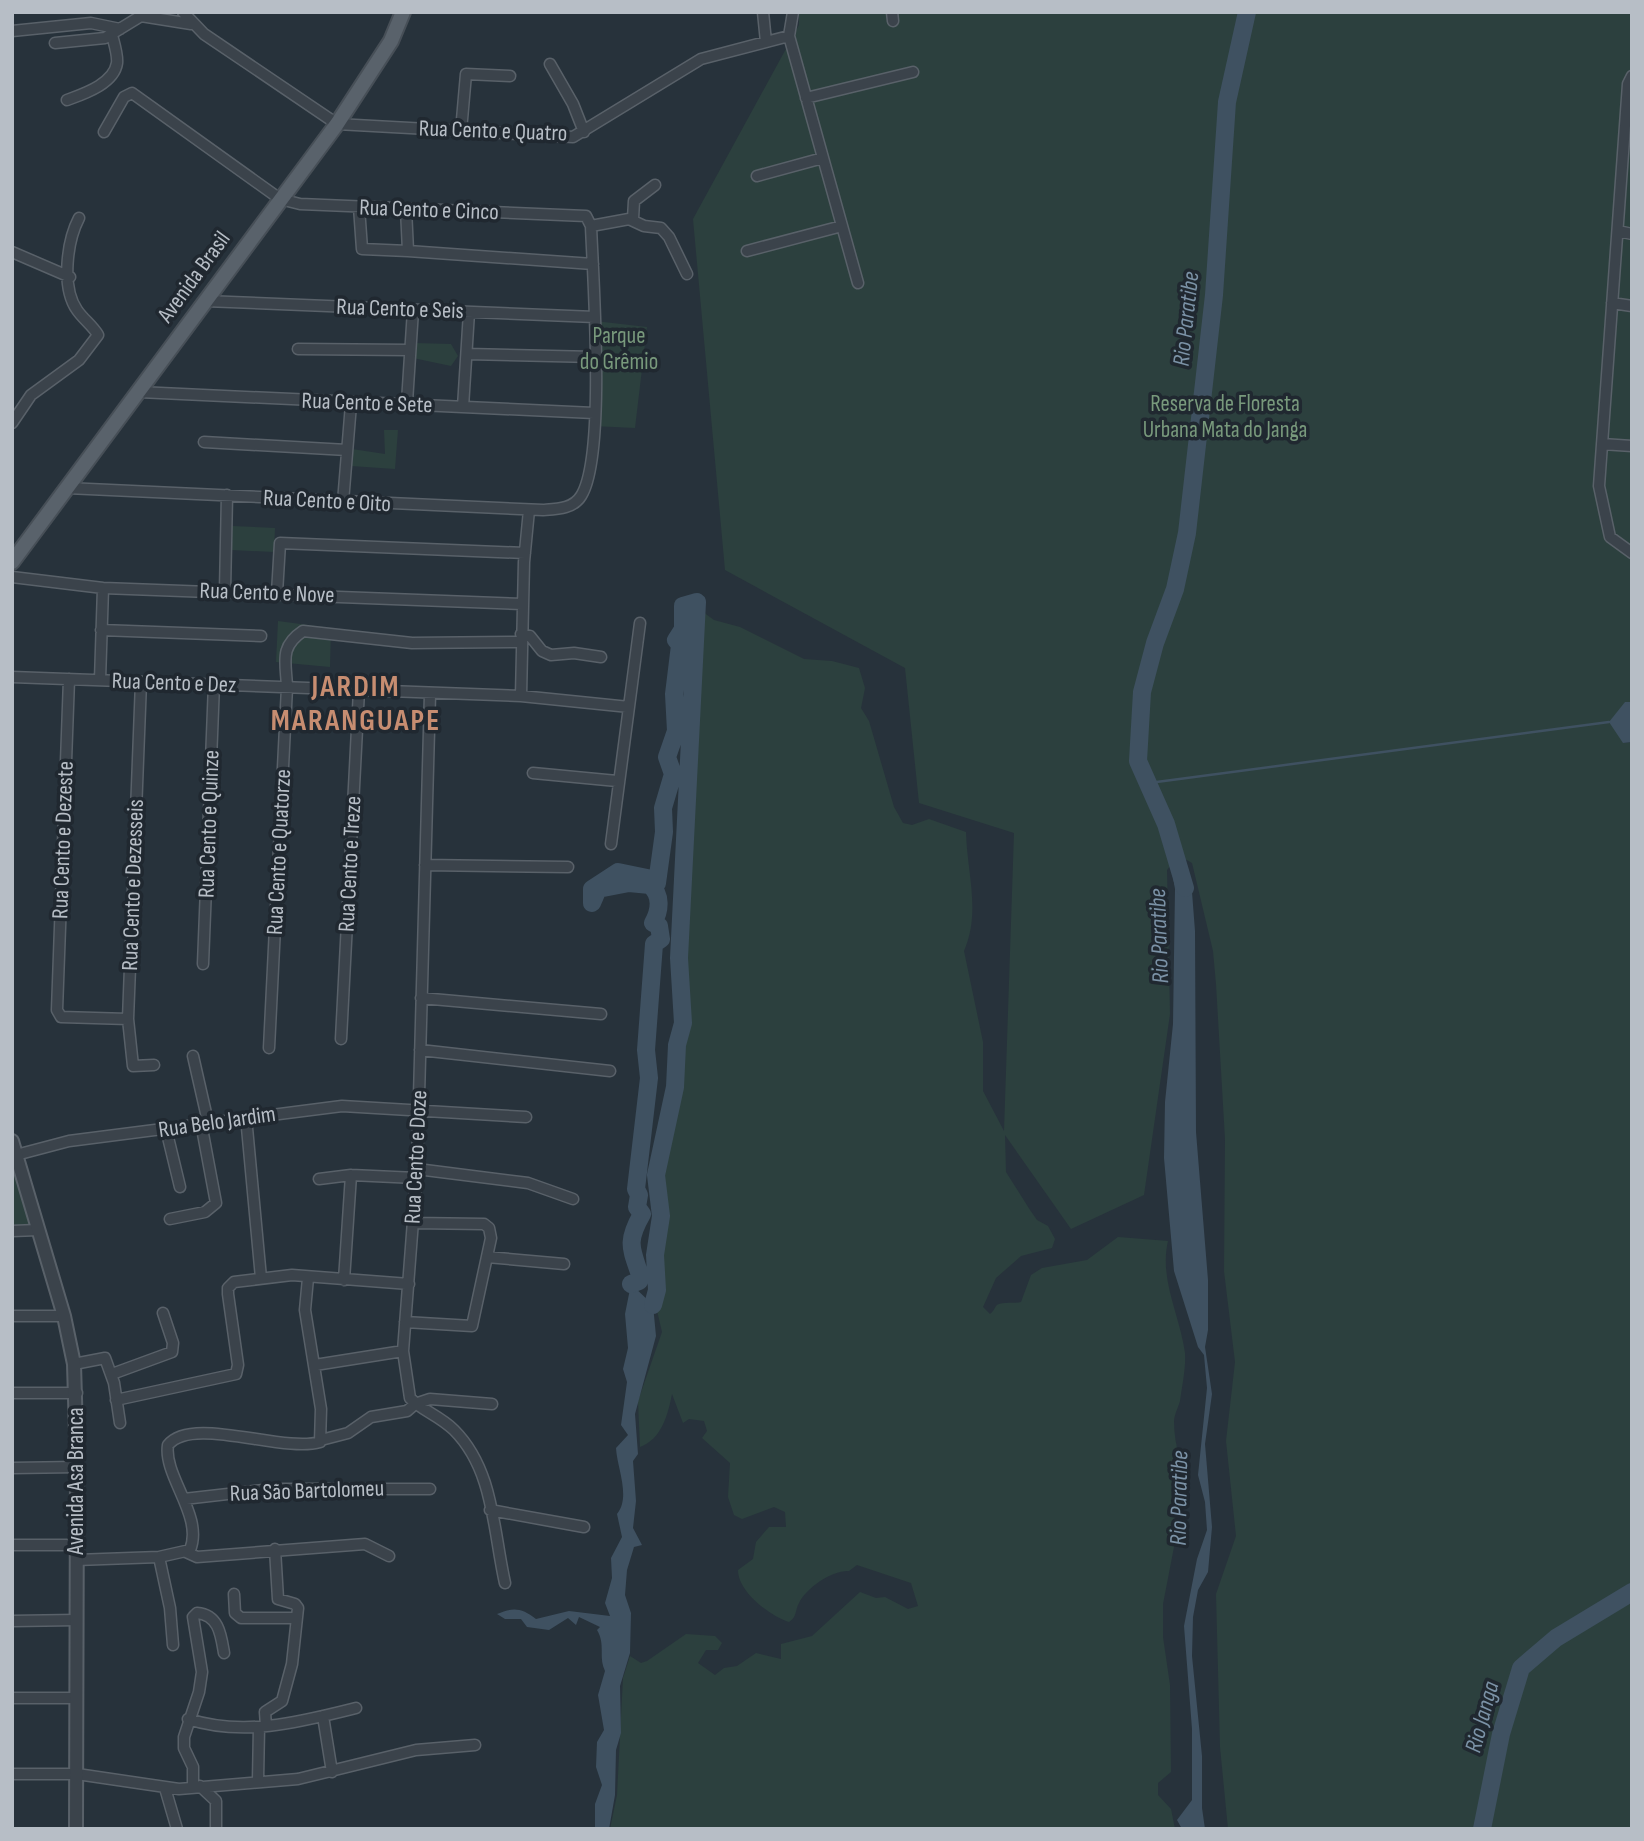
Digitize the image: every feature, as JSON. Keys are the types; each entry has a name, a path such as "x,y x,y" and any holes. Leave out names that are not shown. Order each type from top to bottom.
{"main road":[{"name":"Avenida Brasil","path":"12,562 337,124 391,41 403,12"}],"street":[{"path":"183,12 192,24 337,124"},
{"path":"763,12 766,42"},
{"path":"793,12 789,36 858,283"},
{"path":"55,43 116,32 141,16 192,24"},
{"path":"12,31 91,23 116,32"},
{"path":"67,100 97,87 115,70 116,32"},
{"name":"Rua Cento e Quatro","path":"337,124 573,137 701,59 789,36"},
{"path":"550,64 573,104 584,132"},
{"path":"806,98 913,72"},
{"path":"461,131 466,74 510,76"},
{"path":"1632,76 1628,153 1618,231 1599,486 1610,537 1632,553"},
{"path":"104,132 124,97 132,93 280,199"},
{"path":"757,176 823,158"},
{"path":"633,219 634,201 655,185"},
{"name":"Rua Cento e Cinco","path":"280,199 300,204 586,216 591,226"},
{"path":"359,207 362,249 593,264"},
{"path":"406,209 408,251"},
{"path":"12,423 31,395 79,360 97,339 97,331 72,301 69,244 79,218"},
{"path":"594,413 595,317 591,226 633,219 664,231 687,274"},
{"path":"747,251 842,226"},
{"path":"1618,231 1632,234"},
{"path":"12,252 70,277"},
{"name":"Rua Cento e Seis","path":"205,301 595,317"},
{"path":"1612,303 1632,306"},
{"path":"407,402 413,310"},
{"path":"463,407 470,312"},
{"path":"298,349 410,351"},
{"path":"467,354 595,357"},
{"name":"Rua Cento e Sete","path":"139,392 351,404 407,402 594,413"},
{"path":"343,502 351,404"},
{"name":"Rua Cento e Oito","path":"67,488 528,510 566,508 582,495 592,453 594,413"},
{"path":"204,442 347,450"},
{"path":"1602,444 1632,446"},
{"path":"225,591 227,495"},
{"path":"521,696 522,604 528,510"},
{"path":"277,593 280,543 524,553"},
{"name":"Rua Cento e Nove","path":"12,578 103,588 522,604"},
{"path":"100,680 103,588"},
{"path":"611,844 617,780 640,623"},
{"path":"101,630 261,636"},
{"name":"Rua Cento e Quatorze","path":"269,1048 287,687 285,652 290,640 303,631 412,643 521,638"},
{"path":"521,638 530,636 542,651 551,656 574,653 601,657"},
{"name":"Rua Cento e Dez","path":"12,677 521,696 629,707"},
{"name":"Rua Cento e Dezeste","path":"69,679 57,1000 61,1017 128,1019"},
{"name":"Rua Cento e Dezesseis","path":"141,682 128,1019 133,1066 154,1065"},
{"name":"Rua Cento e Quinze","path":"203,964 214,684"},
{"name":"Rua Cento e Treze","path":"341,1039 359,690"},
{"name":"Rua Cento e Doze","path":"415,1404 405,1385 403,1351 417,1174 430,694"},
{"path":"533,773 617,780"},
{"path":"425,865 568,867"},
{"path":"421,998 601,1014"},
{"path":"420,1050 610,1071"},
{"path":"170,1219 205,1212 216,1203 193,1056"},
{"name":"Rua Belo Jardim","path":"16,1155 69,1141 342,1106 526,1117"},
{"path":"246,1117 261,1279"},
{"path":"166,1129 180,1186"},
{"name":"Avenida Asa Branca","path":"12,1141 64,1316 74,1364 77,1467 76,1829"},
{"path":"319,1179 351,1175 417,1174 517,1181 573,1199"},
{"path":"344,1280 351,1175"},
{"path":"405,1322 472,1326 491,1232 484,1224 414,1223"},
{"path":"12,1231 38,1230"},
{"path":"487,1257 564,1264"},
{"path":"116,1400 236,1374 238,1365 228,1287 240,1280 292,1275 409,1284"},
{"path":"186,1552 192,1544 184,1499 167,1458 168,1445 185,1433 257,1438 296,1445 317,1443 322,1437 315,1365 305,1310 308,1278"},
{"path":"112,1374 173,1352 173,1343 163,1313"},
{"path":"12,1316 64,1316"},
{"path":"315,1365 403,1351"},
{"path":"74,1364 103,1357 112,1374 120,1423"},
{"path":"12,1393 76,1392"},
{"path":"322,1437 341,1436 365,1420 438,1399 492,1404"},
{"path":"415,1404 442,1419 469,1447 483,1474 505,1583"},
{"path":"12,1468 77,1467"},
{"name":"Rua São Bartolomeu","path":"184,1499 272,1489 430,1489"},
{"path":"490,1510 584,1527"},
{"path":"76,1560 159,1557 186,1552 197,1557 365,1544 389,1556"},
{"path":"12,1545 76,1545"},
{"path":"258,1780 265,1712 282,1704 292,1664 296,1605 278,1599 275,1549"},
{"path":"159,1557 170,1608 173,1645"},
{"path":"234,1594 235,1614 241,1618 295,1618"},
{"path":"216,1829 216,1801 196,1787 193,1767 183,1744 188,1719 199,1692 202,1672 192,1628 193,1617 197,1613 208,1616 216,1624 224,1653"},
{"path":"12,1622 76,1620"},
{"path":"12,1699 76,1698"},
{"path":"188,1719 223,1729 262,1726 356,1708"},
{"path":"323,1716 332,1772"},
{"path":"12,1774 77,1774 165,1788 196,1787 258,1780 298,1780 416,1750 475,1745"},
{"path":"165,1788 177,1829"}],"green space":[{"name":"Reserva de Floresta Urbana Mata do Janga","path":"799,12 1632,12 1632,702 1625,702 1623,743 1632,742 1632,1829 1228,1829 1220,1747 1216,1594 1236,1536 1226,1441 1235,1362 1224,1271 1225,1139 1213,951 1192,863 1185,859 1174,861 1167,870 1170,1014 1144,1195 1071,1229 1005,1135 1006,1172 1037,1220 1048,1226 1055,1239 1052,1248 1021,1256 996,1278 983,1307 990,1314 998,1304 1021,1302 1031,1275 1042,1268 1087,1260 1118,1237 1168,1241 1168,1284 1185,1353 1180,1401 1174,1422 1185,1490 1163,1604 1163,1637 1170,1685 1171,1772 1158,1783 1158,1795 1171,1809 1175,1829 610,1829 617,1795 623,1678 630,1656 641,1663 686,1634 715,1636 722,1643 718,1650 706,1650 698,1663 715,1675 724,1668 737,1666 756,1653 781,1659 781,1644 812,1636 860,1592 876,1598 885,1597 908,1609 918,1606 911,1583 857,1565 849,1571 835,1573 813,1586 802,1597 795,1616 789,1622 773,1614 749,1595 739,1578 738,1570 753,1559 756,1542 769,1527 786,1527 785,1512 774,1507 742,1519 734,1515 728,1497 730,1463 702,1438 707,1431 704,1421 689,1419 683,1423 672,1394 659,1432 640,1447 638,1401 662,1332 655,1302 661,1278 657,1250 662,1234 657,1177 670,1133 681,1061 680,1043 686,1021 681,950 689,919 684,900 688,887 691,800 688,780 691,708 697,690 694,671 698,619 703,612 714,620 740,627 804,659 832,661 859,668 865,688 861,708 869,721 894,807 903,823 912,825 929,819 966,832 972,922 964,951 983,1042 983,1091 1004,1131 1014,833 919,803 905,668 725,570 693,219 799,25"},
{"name":"Parque do Grêmio","path":"595,321 647,327 635,428 593,426"},
{"path":"414,343 451,344 458,356 451,366 413,358"},
{"path":"384,430 398,430 395,469 351,466 352,449 385,454"},
{"path":"232,526 275,528 274,552 231,550"},
{"path":"278,621 331,628 330,667 276,662"},
{"path":"12,1142 38,1225 12,1226"}],"water":[{"path":"1625,702 1632,702 1632,742 1623,743 1609,722"},
{"name":"Rio Paratibe","path":"1184,864 1192,892 1195,931 1196,1132 1208,1280 1208,1330 1205,1347 1212,1394 1205,1444 1212,1527 1208,1572 1198,1590 1193,1617 1192,1656 1202,1756 1202,1808 1205,1829 1182,1829 1177,1820 1192,1800 1192,1729 1184,1626 1197,1559 1207,1530 1205,1502 1198,1475 1207,1388 1204,1355 1198,1347 1174,1271 1164,1158 1165,1102 1173,1024 1175,889 1172,872"},
{"path":"631,1284 653,1305 656,1336 635,1414 638,1454 633,1461 636,1501 633,1528 642,1545 634,1547 627,1570 625,1595 631,1613 630,1653 620,1686 621,1733 616,1750 615,1795 609,1829 595,1829 595,1804 602,1785 596,1767 597,1742 604,1730 598,1695 605,1671 597,1630 600,1627 579,1617 576,1625 568,1618 549,1630 527,1627 521,1619 505,1619 497,1614 508,1610 522,1611 536,1619 569,1611 610,1616 605,1603 612,1578 611,1558 622,1537 617,1514 621,1507 623,1491 616,1448 628,1435 621,1425 627,1382 623,1369 628,1348 625,1314"}],"waterway":[{"name":"Rio Paratibe","path":"1185,888 1166,824 1138,761 1142,692 1155,643 1175,589 1187,533 1214,295 1227,102 1247,12"},
{"path":"631,1284 639,1281 640,1275 634,1258 632,1238 642,1214 637,1207 639,1195 636,1189 649,1078 646,1050 654,944 661,939 659,926 653,923 659,903 657,893 650,885 629,883 598,889 592,903 592,889 618,872 652,879 657,883 664,832 663,808 673,774 667,757 676,731 674,694 680,645 676,640 683,629 683,606 697,602 679,958 683,1023 677,1045 675,1087 656,1175 661,1216 655,1255 657,1290 653,1305"},
{"path":"1149,783 1609,722"},
{"name":"Rio Janga","path":"1482,1829 1501,1734 1521,1668 1556,1638 1632,1592"}],"district":[{"name":"JARDIM MARANGUAPE","path":"356,704"}]}
